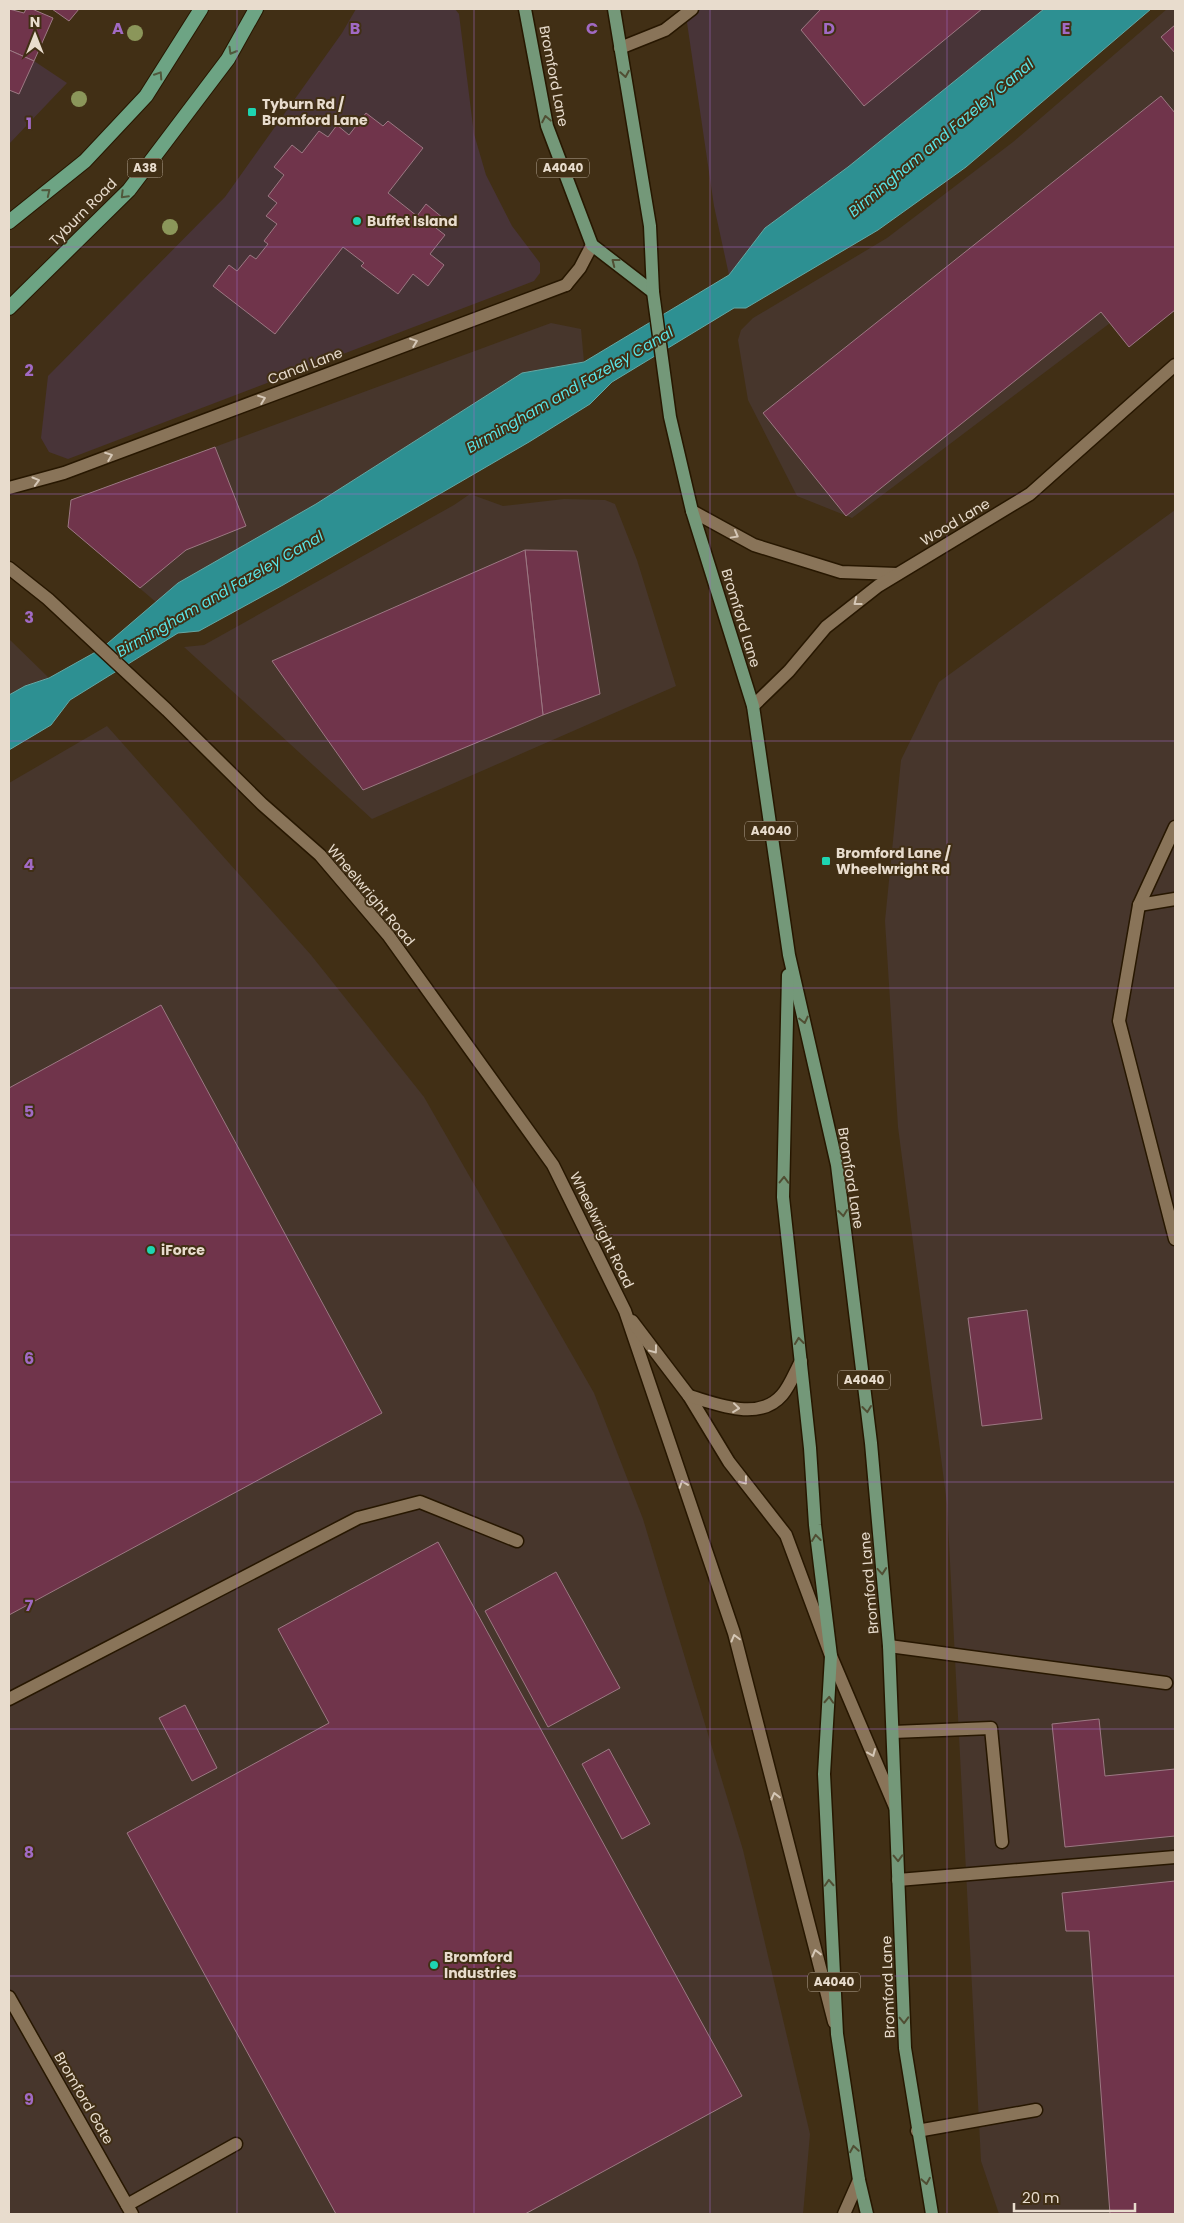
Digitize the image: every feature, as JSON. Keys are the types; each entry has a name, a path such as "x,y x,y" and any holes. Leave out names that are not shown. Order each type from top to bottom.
{"highway":[{"path":"9,222 86,161 146,96 202,9"},
{"name":"Tyburn Road","path":"9,308 129,190 228,59 256,9"}],"main road":[{"name":"Bromford Lane","path":"526,9 547,126 592,245"},
{"name":"Bromford Lane","path":"614,9 650,226 653,292 670,417 692,511 753,706 789,956 837,1165 871,1443 890,1646 905,2048 917,2132 932,2214"},
{"path":"592,245 653,292"},
{"name":"Bromford Lane","path":"789,956 783,1197 810,1448 815,1525 831,1656 824,1774 837,2034 859,2180 867,2214"}],"street":[{"path":"620,48 665,30 692,9"},
{"name":"Canal Lane","path":"9,488 64,473 566,285 580,268 592,245"},
{"name":"Wood Lane","path":"753,706 789,671 826,626 878,586 1030,494 1175,365"},
{"path":"692,511 754,545 832,570 897,574"},
{"name":"Wheelwright Road","path":"9,568 48,599 167,710 262,804 320,855 388,935 553,1165 625,1310"},
{"path":"1175,827 1139,905 1119,1021 1175,1239"},
{"path":"1139,905 1175,899"},
{"path":"625,1310 689,1396 729,1462 786,1535 831,1656 896,1809"},
{"path":"625,1310 734,1633 837,2034"},
{"path":"689,1396 732,1408 760,1409 781,1396 801,1361"},
{"path":"9,1700 358,1518 420,1502 517,1541"},
{"path":"890,1646 1166,1683"},
{"path":"893,1732 991,1728 1002,1842"},
{"path":"898,1880 1175,1857"},
{"name":"Bromford Gate","path":"9,1997 130,2210"},
{"path":"917,2132 1036,2110"},
{"path":"130,2210 236,2144"},
{"path":"844,2214 859,2180"}],"shaded area":[{"path":"356,9 455,9 459,14 474,134 486,175 512,226 540,263 540,273 534,281 68,459 49,452 41,438 48,376 225,197 342,33"},
{"path":"685,9 1044,9 848,167 765,228 729,275 714,206"},
{"path":"1167,9 1175,9 1175,274 852,518 797,496 748,400 738,340 741,330 753,318 887,238 1013,142"},
{"path":"9,50 34,61 67,83 9,144"},
{"path":"551,323 581,329 584,362 522,373 316,504 178,583 157,603 68,527 71,500"},
{"path":"470,494 503,506 564,499 605,500 615,504 637,560 676,686 372,819 184,647 204,645 454,505"},
{"path":"1175,510 1175,2214 999,2214 981,2161 947,1504 898,1127 885,921 901,760 939,682"},
{"path":"9,639 49,678 25,686 9,695"},
{"path":"107,726 311,955 424,1097 594,1393 643,1519 743,1850 810,2134 803,2214 9,2214 9,783"}],"water":[{"name":"Birmingham and Fazeley Canal","path":"1044,9 1151,9 966,167 878,230 746,308 734,308 612,382 590,404 529,442 283,585 199,631 178,633 70,700 51,725 9,750 9,695 25,686 49,678 101,649 178,583 316,504 522,373 584,362 729,275 765,228 848,167"}],"building":[{"path":"9,9 24,13 26,9 32,9 53,18 34,61 9,50"},
{"path":"52,9 79,9 69,21"},
{"path":"821,9 982,9 864,106 801,30"},
{"path":"1175,25 1175,53 1161,37"},
{"path":"9,50 34,61 19,94 9,90"},
{"path":"1161,96 1175,113 1175,310 1129,347 1101,312 846,516 763,413"},
{"name":"Buffet Island","path":"366,113 383,126 388,121 423,148 388,193 417,216 426,204 443,218 436,228 445,235 430,254 444,265 428,286 413,274 398,294 361,266 364,263 343,247 275,334 213,286 229,265 237,271 250,255 256,259 268,244 264,241 277,224 266,216 277,203 268,196 284,175 274,167 292,145 302,153 319,131 328,137 337,125 349,135"},
{"path":"215,447 246,526 186,550 140,588 68,527 71,500"},
{"path":"525,550 577,551 600,694 543,715"},
{"path":"525,550 543,715 363,790 272,661"},
{"name":"iForce","path":"161,1005 382,1413 9,1615 9,1088"},
{"path":"1027,1310 1042,1419 982,1426 968,1318"},
{"name":"Bromford Industries","path":"438,1542 742,2096 525,2214 336,2214 127,1833 329,1723 278,1629"},
{"path":"556,1572 620,1688 548,1727 485,1611"},
{"path":"185,1705 217,1768 192,1781 159,1718"},
{"path":"1099,1719 1105,1776 1175,1769 1175,1836 1065,1847 1052,1724"},
{"path":"609,1749 650,1824 622,1839 582,1764"},
{"path":"1175,1881 1175,2214 1110,2214 1089,1931 1066,1931 1062,1893"}],"place":[{"name":"Tyburn Rd / Bromford Lane","path":"252,112"},
{"name":"Buffet Island","path":"357,221"},
{"name":"Bromford Lane / Wheelwright Rd","path":"826,861"},
{"name":"iForce","path":"151,1250"},
{"name":"Bromford Industries","path":"434,1965"}]}
